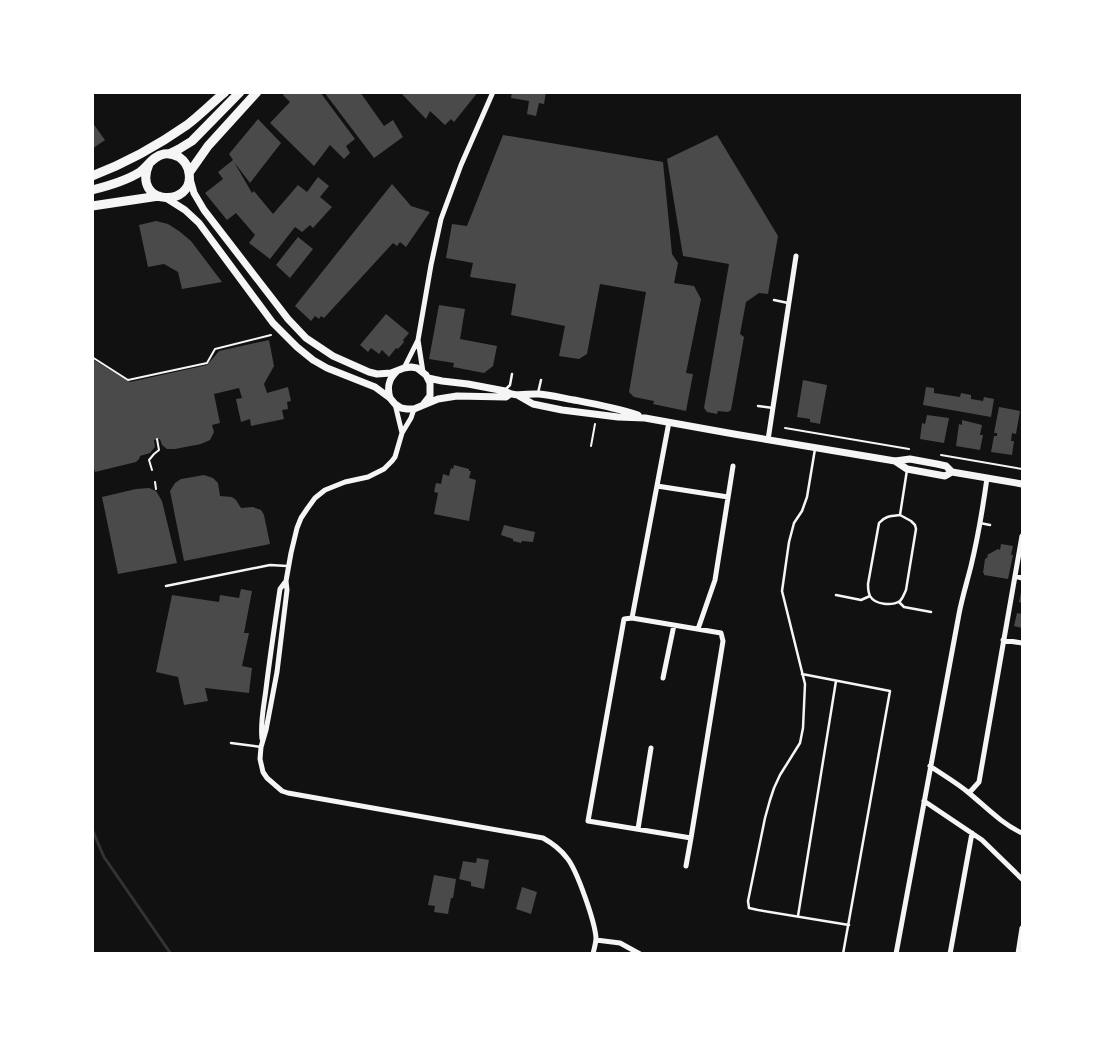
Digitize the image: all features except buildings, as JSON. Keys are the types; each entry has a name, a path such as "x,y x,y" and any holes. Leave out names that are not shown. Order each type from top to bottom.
{"highway":[{"path":"92,176 109,170 152,148 188,124 225,92"},
{"path":"169,154 192,140 240,92"},
{"path":"92,206 174,197 181,193 187,187 190,176 208,146 257,92"},
{"path":"92,190 122,181 140,172 155,158 163,154 176,156 182,160 187,166 190,176"},
{"path":"149,164 145,178 148,187 153,193 163,197"}],"street":[{"path":"404,368 418,340 441,219 460,165 493,92"},
{"path":"190,176 194,193 204,210 288,319 306,338 333,356 362,370 376,374 396,372"},
{"path":"163,197 185,210 199,222 273,323 297,347 327,368 375,388 401,408 407,409 414,409 438,399 458,396 506,397 508,392"},
{"path":"768,440 796,256"},
{"path":"418,340 431,390 430,396 422,405"},
{"path":"402,433 388,386 396,372 411,367 418,368 426,375 442,381 508,392 534,404 562,410 618,417 645,418 895,461 910,459 946,466 952,472 1022,484"},
{"path":"519,396 538,394 591,403 619,409 645,418"},
{"path":"262,739 266,730 277,672 287,590 286,581 299,523 315,498 325,490 345,482 368,477 384,469 395,457 402,433 414,409"},
{"path":"632,618 669,422"},
{"path":"895,461 907,469 945,476 952,472"},
{"path":"698,629 715,580 733,466"},
{"path":"896,954 962,596 971,567 987,478"},
{"path":"657,486 728,497"},
{"path":"969,793 979,782 1022,536"},
{"path":"1015,576 1022,578"},
{"path":"286,581 280,589 262,722 260,759 263,772 272,784 282,791 535,836 547,840 566,856 574,869 593,922 596,940 593,954"},
{"path":"686,866 691,838 723,641 721,634 632,618 624,619 588,820 691,838"},
{"path":"663,678 674,625"},
{"path":"1004,640 1022,643"},
{"path":"638,829 651,748"},
{"path":"930,766 1022,834"},
{"path":"924,801 982,840 1022,879"},
{"path":"950,954 972,833"},
{"path":"1018,954 1022,928"},
{"path":"596,940 620,943 640,954"}],"lane":[{"path":"774,300 788,303"},
{"path":"508,392 512,374"},
{"path":"538,394 541,380"},
{"path":"758,406 773,408"},
{"path":"815,448 807,497 802,511 794,524 789,542 782,591 805,684 806,696 803,728 800,743 780,775 770,800 748,901 750,908 758,910 849,925"},
{"path":"900,515 907,469"},
{"path":"900,515 911,521 916,529 906,590 898,602 887,604 873,600 870,596 868,584 879,523 887,517 900,515"},
{"path":"980,523 990,525"},
{"path":"166,586 270,565 289,566"},
{"path":"836,595 862,600 870,596"},
{"path":"898,602 904,607 931,612"},
{"path":"802,674 890,691 843,954"},
{"path":"798,916 836,680"},
{"path":"231,743 261,747"}],"path":[{"path":"92,356 128,380 207,363 215,349 271,335"},
{"path":"591,446 595,422"},
{"path":"785,428 913,450"},
{"path":"152,470 149,460 160,450 157,439"},
{"path":"938,454 1022,469"},
{"path":"155,482 156,489"}],"waterway":[{"path":"92,829 104,857 171,954"}]}
